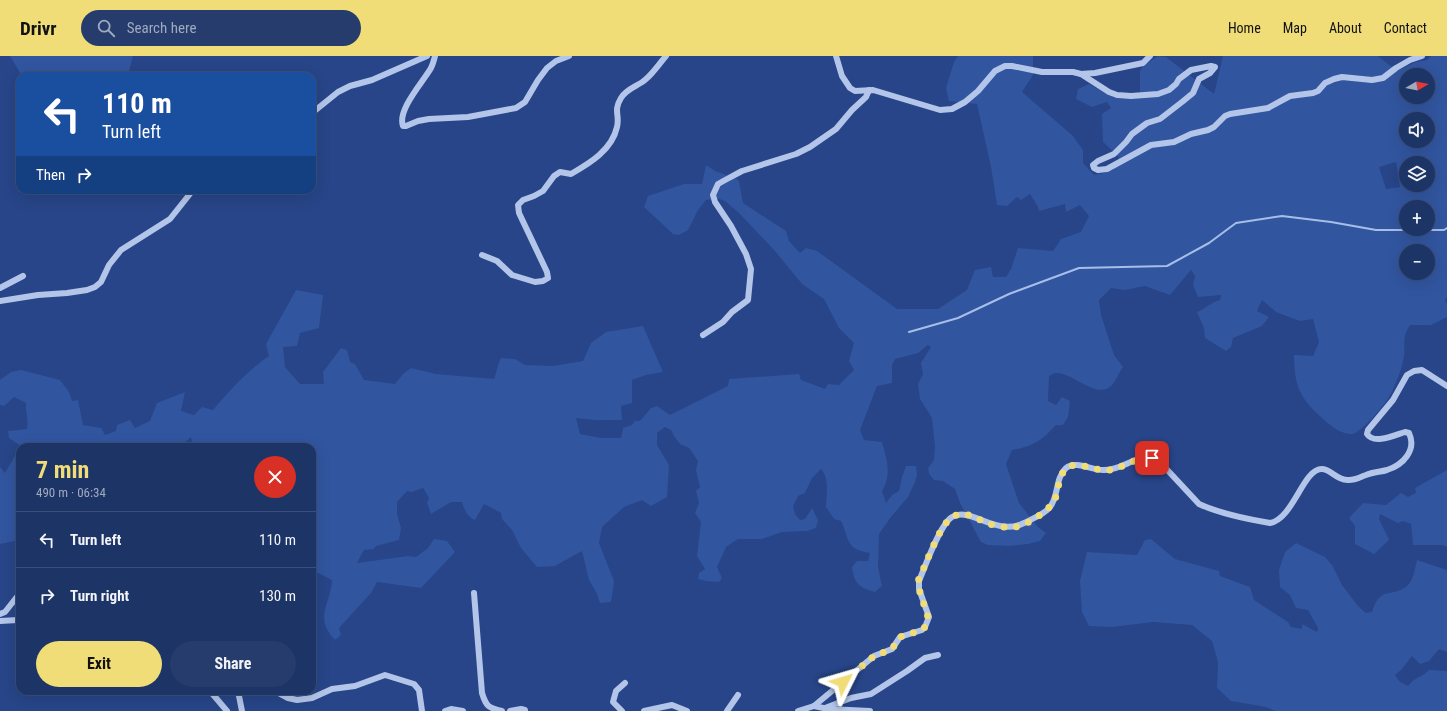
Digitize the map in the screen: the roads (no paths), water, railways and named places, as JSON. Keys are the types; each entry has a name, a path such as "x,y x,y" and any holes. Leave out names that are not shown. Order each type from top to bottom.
{"street":[{"path":"316,110 338,92 350,86 372,80 427,56"},
{"path":"435,56 432,67 418,87 403,114 403,126 429,119 468,117 516,108 525,102 547,68 556,61 569,56"},
{"path":"482,255 497,261 512,275 534,282 543,281 548,278 547,272 518,213 518,205 523,200 543,191 554,176 560,172 571,174 594,160 611,142 617,126 616,109 622,97 632,87 645,80 666,56"},
{"path":"836,56 842,76 850,88 855,91 874,90 940,110 952,109 965,102 978,91 995,71 1004,66 1012,66 1042,72 1073,72 1081,74 1095,73 1143,63 1150,56"},
{"path":"1081,74 1117,96 1131,96 1158,94 1169,90 1179,79 1191,70 1211,66 1215,67 1210,73 1199,79 1193,93 1182,102 1160,119 1147,123 1132,134 1114,154 1098,161 1093,165 1094,168 1098,170 1107,170 1150,145 1174,142 1191,134 1208,130 1214,127 1225,116 1230,114 1268,108 1290,96 1313,93 1334,79 1342,77 1372,80 1383,78 1410,60 1422,56"},
{"path":"703,335 723,322 732,312 748,300 750,269 746,254 731,226 715,202 713,195 718,184 742,171 796,154 810,147 836,129 852,110 866,97 869,90"},
{"path":"0,300 67,293 87,290 95,287 101,282 109,265 121,250 170,219 190,194"},
{"path":"0,288 23,276"},
{"path":"0,304 7,299"},
{"path":"798,711 814,706 874,656 892,649 900,637 922,630 925,627 928,617 918,581 943,526 952,517 961,514 970,515 990,524 1002,527 1014,527 1050,508 1055,498 1061,477 1068,467 1074,465 1103,470 1113,469 1141,458 1152,458 1159,462 1199,504 1238,516 1270,523 1274,522 1284,515 1298,493 1312,474 1317,470 1322,468 1340,479 1356,480 1366,475 1388,470 1407,458 1411,445 1409,433 1405,432 1374,440 1369,438 1367,434 1368,430 1393,400 1407,375 1414,371 1422,370 1447,386"},
{"path":"474,593 482,693 484,701 488,706 502,711"},
{"path":"0,614 5,612 16,598"},
{"path":"0,621 16,620"},
{"path":"825,708 851,698 871,694 925,658 938,655"},
{"path":"282,695 297,700 312,698 332,689 355,686 385,675 414,684 419,690 422,711"},
{"path":"622,711 613,702 616,691 625,683"},
{"path":"213,695 227,711"},
{"path":"239,695 242,711"},
{"path":"727,711 738,695"},
{"path":"644,711 672,705 687,711"},
{"path":"814,706 870,711"},
{"path":"445,711 451,709 463,711"},
{"path":"510,711 521,709 525,711"}],"waterway":[{"path":"909,332 958,318 1009,294 1079,268 1167,266 1209,243 1236,223 1282,216 1331,222 1376,230 1444,230 1447,228"}]}
